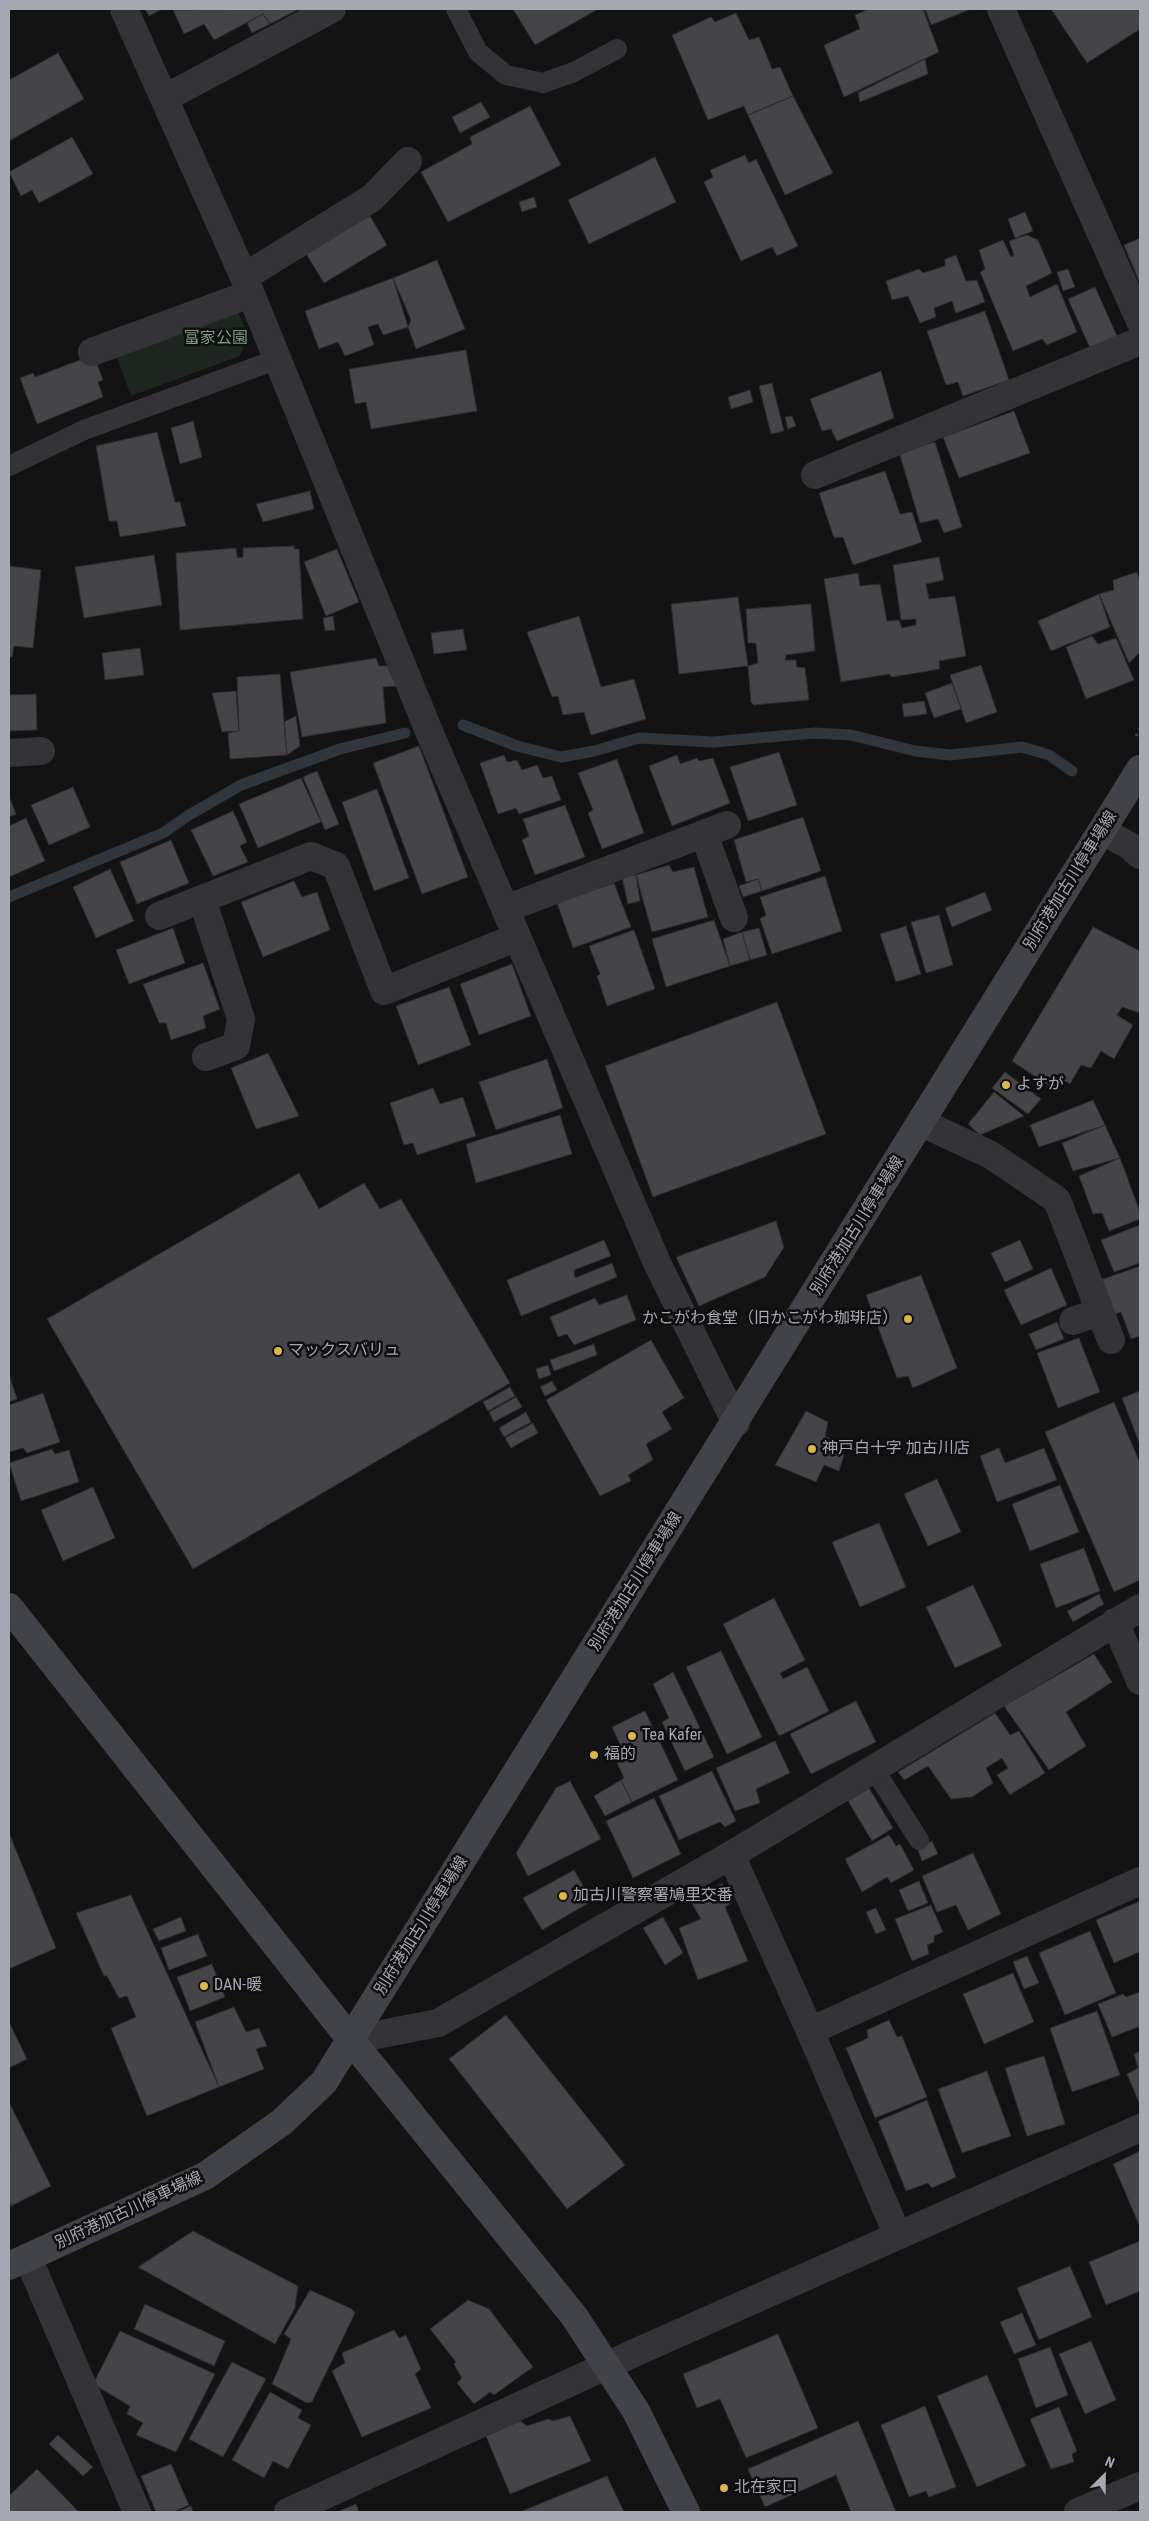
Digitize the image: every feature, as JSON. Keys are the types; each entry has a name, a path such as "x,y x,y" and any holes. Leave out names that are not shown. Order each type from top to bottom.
{"main road":[{"name":"別府港加古川停車場線","path":"18,2262 205,2176 289,2115 324,2082 922,1123 1140,769"},
{"path":"9,1607 351,2040 574,2316 608,2366 660,2457 686,2512"}],"street":[{"path":"124,9 247,285 428,729 658,1265 736,1422"},
{"path":"165,98 332,9"},
{"path":"1001,9 1140,321"},
{"path":"92,352 247,285 372,198 408,161"},
{"path":"815,475 1140,341"},
{"path":"9,753 41,751"},
{"path":"505,909 715,829 734,918"},
{"path":"1102,831 1130,846 1140,855"},
{"path":"158,916 311,856 336,866 384,991 518,937"},
{"path":"202,899 241,1019 236,1046 206,1057"},
{"path":"922,1123 991,1155 1057,1200 1111,1340"},
{"path":"1072,1321 1099,1312"},
{"path":"351,2040 438,2023 731,1855 1140,1608"},
{"path":"1116,1622 1140,1680"},
{"path":"731,1855 810,2030 898,2236"},
{"path":"810,2030 1140,1880"},
{"path":"288,2512 608,2366 1140,2128"},
{"path":"18,2262 137,2512"},
{"path":"1078,2512 1140,2486"}],"lane":[{"path":"456,9 478,52 506,75 543,83 574,72 617,49"},
{"path":"9,466 84,430 278,358"},
{"path":"874,1769 919,1840"}],"green space":[{"name":"富家公園","path":"235,305 248,335 240,356 131,396 115,352"}],"building":[{"path":"145,9 162,9 149,16"},
{"path":"299,9 270,24 263,14 214,40 204,24 184,34 173,10"},
{"path":"513,9 598,9 535,45"},
{"path":"869,9 923,9 939,52 844,97 824,45 860,29 855,15"},
{"path":"925,9 971,9 931,25"},
{"path":"1051,9 1140,9 1140,29 1087,63"},
{"path":"736,13 749,40 759,37 772,69 780,67 793,96 748,115 744,106 708,120 672,35 711,17 715,22"},
{"path":"263,14 270,24 252,33 247,23"},
{"path":"58,53 84,99 9,141 9,80"},
{"path":"925,59 928,74 860,102 858,93"},
{"path":"793,96 833,173 785,195 748,115"},
{"path":"481,102 490,117 460,133 452,117"},
{"path":"530,106 561,165 448,222 421,172 472,144 470,137"},
{"path":"72,137 93,174 39,203 32,190 21,196 9,172"},
{"path":"745,155 749,163 756,159 798,246 777,256 772,247 741,261 704,182 713,177 710,170"},
{"path":"655,157 676,202 589,244 568,200"},
{"path":"534,197 537,207 522,212 519,202"},
{"path":"1025,212 1033,231 1015,238 1008,219"},
{"path":"370,216 387,245 324,283 305,252"},
{"path":"1027,235 1038,240 1052,273 1026,286 1030,297 1057,284 1077,332 1047,345 1042,339 1013,351 980,272 985,269 979,250 1003,240 1011,257 1014,255 1009,241"},
{"path":"1140,238 1140,284 1124,245"},
{"path":"956,255 966,281 977,280 985,302 956,313 952,301 934,308 936,317 920,323 908,296 892,300 886,281 919,269 923,273 945,266 945,259"},
{"path":"437,260 465,329 416,349 408,327 411,320 393,278"},
{"path":"1068,269 1075,287 1063,291 1057,272"},
{"path":"393,278 408,327 383,335 378,324 368,327 374,345 345,356 338,342 319,349 305,311"},
{"path":"1095,287 1118,338 1091,350 1068,299"},
{"path":"985,311 1009,380 963,396 958,382 946,385 927,331"},
{"path":"466,350 477,411 371,429 366,402 355,404 349,369"},
{"path":"88,357 96,361 103,380 98,382 103,397 37,424 20,378 33,373 35,377"},
{"path":"881,371 894,418 837,441 831,429 822,431 810,399"},
{"path":"772,383 784,431 771,434 759,386"},
{"path":"750,390 753,402 731,409 728,397"},
{"path":"1014,411 1030,453 959,478 943,437"},
{"path":"792,416 796,426 788,429 785,417"},
{"path":"193,421 202,457 180,464 171,428"},
{"path":"157,432 175,502 180,502 186,526 120,537 117,521 109,521 96,446"},
{"path":"935,442 962,527 944,533 938,519 920,523 899,452"},
{"path":"885,471 900,514 912,512 922,542 853,565 843,537 834,538 819,493"},
{"path":"310,491 314,509 263,522 256,504"},
{"path":"294,546 294,549 299,549 303,619 180,630 176,553 236,548 237,558 243,557 243,548"},
{"path":"337,549 359,602 326,616 304,562"},
{"path":"154,555 162,605 84,618 75,567"},
{"path":"939,557 944,580 926,584 929,599 955,596 966,656 939,661 940,669 892,677 889,674 841,682 824,579 858,573 860,586 880,584 887,621 899,620 902,628 916,625 916,619 901,620 893,565"},
{"path":"9,566 41,570 33,648 14,646 12,657 9,657"},
{"path":"1137,572 1140,581 1140,652 1129,663 1099,594 1114,590 1113,580"},
{"path":"1099,594 1110,627 1051,651 1038,621"},
{"path":"738,597 748,666 679,674 671,604"},
{"path":"811,604 815,651 786,655 785,660 796,660 797,667 805,668 809,700 754,705 751,702 748,666 758,663 756,643 748,643 746,609"},
{"path":"333,616 335,630 325,631 323,618"},
{"path":"579,616 601,687 634,679 646,719 591,735 584,712 563,715 558,696 552,697 527,632"},
{"path":"463,629 467,650 434,654 431,633"},
{"path":"1092,636 1098,644 1116,638 1134,680 1086,699 1066,647"},
{"path":"140,648 144,675 105,680 102,653"},
{"path":"376,658 379,666 387,666 397,686 383,687 386,723 302,737 290,672"},
{"path":"981,665 997,712 966,723 950,675"},
{"path":"280,674 287,755 230,759 228,733 239,731 237,677"},
{"path":"952,683 961,709 934,718 925,693"},
{"path":"236,691 239,731 222,732 212,693"},
{"path":"36,694 37,730 9,731 9,695"},
{"path":"924,701 927,714 904,717 902,704"},
{"path":"296,716 300,746 287,755 284,722"},
{"path":"419,746 468,877 422,894 373,763"},
{"path":"779,752 797,805 748,821 730,767"},
{"path":"504,755 507,762 517,760 522,770 537,765 543,778 552,776 561,800 519,814 516,808 498,814 480,763"},
{"path":"677,755 680,764 697,758 699,761 713,758 730,803 672,826 649,766"},
{"path":"617,759 644,833 602,849 588,813 593,810 578,773"},
{"path":"317,771 339,824 325,830 303,777"},
{"path":"301,778 321,822 258,848 239,804"},
{"path":"73,787 90,827 49,845 31,805"},
{"path":"377,789 409,878 374,891 342,802"},
{"path":"9,796 16,814 9,817"},
{"path":"565,805 585,857 535,875 522,840 529,836 523,819"},
{"path":"233,811 247,842 240,846 248,862 213,876 191,830"},
{"path":"803,817 821,871 762,891 758,879 746,882 734,840"},
{"path":"26,818 45,861 9,877 9,826"},
{"path":"171,840 189,883 137,904 120,862"},
{"path":"669,865 673,872 694,867 708,917 652,932 636,875"},
{"path":"110,869 134,921 96,938 73,887"},
{"path":"636,875 640,901 628,904 622,877"},
{"path":"825,876 842,931 772,954 760,919 766,915 760,897"},
{"path":"758,879 762,891 743,897 739,886"},
{"path":"294,881 302,897 317,892 330,930 263,957 241,902"},
{"path":"614,883 631,927 573,948 557,903"},
{"path":"985,892 992,910 952,927 945,908"},
{"path":"939,915 953,965 926,973 911,922"},
{"path":"714,920 730,966 666,987 652,939"},
{"path":"906,926 921,974 896,982 880,934"},
{"path":"1093,927 1140,951 1140,1013 1122,1007 1117,1015 1133,1025 1114,1059 1101,1051 1091,1068 1081,1065 1070,1084 1055,1075 1048,1085 1012,1061"},
{"path":"173,928 185,963 129,984 116,950"},
{"path":"759,928 767,955 750,960 742,932"},
{"path":"634,930 655,989 607,1006 597,976 600,974 589,946"},
{"path":"742,932 750,960 730,966 723,939"},
{"path":"203,963 220,1009 203,1016 206,1028 171,1040 166,1023 159,1023 143,984"},
{"path":"512,964 531,1016 479,1035 460,984"},
{"path":"449,987 471,1045 418,1065 396,1006"},
{"path":"777,1002 826,1134 653,1197 605,1066"},
{"path":"268,1053 299,1116 256,1129 231,1068"},
{"path":"547,1059 563,1108 496,1130 479,1082"},
{"path":"1005,1072 1041,1099 1028,1114 992,1088"},
{"path":"433,1088 440,1104 463,1097 476,1136 417,1155 413,1143 404,1145 390,1103"},
{"path":"994,1092 1024,1116 980,1135 968,1124"},
{"path":"1093,1100 1105,1125 1039,1147 1030,1125"},
{"path":"560,1115 572,1154 476,1183 466,1144"},
{"path":"1105,1125 1120,1158 1073,1171 1062,1143"},
{"path":"1120,1158 1140,1212 1140,1219 1109,1231 1102,1213 1093,1214 1079,1176"},
{"name":"マックスバリュ","path":"299,1173 319,1209 364,1183 380,1209 401,1199 510,1383 193,1569 47,1319"},
{"path":"776,1221 784,1247 765,1277 699,1306 676,1257"},
{"path":"1140,1225 1140,1263 1114,1272 1101,1240"},
{"path":"604,1240 611,1256 574,1270 575,1278 612,1263 617,1277 521,1316 507,1280"},
{"path":"1020,1240 1033,1269 1005,1282 991,1253"},
{"path":"1140,1266 1140,1336 1131,1339 1121,1312 1105,1318 1095,1282"},
{"path":"1051,1268 1067,1305 1021,1325 1004,1290"},
{"path":"921,1275 957,1368 913,1388 908,1376 897,1378 866,1295"},
{"path":"627,1295 636,1320 574,1345 567,1334 558,1337 550,1317 595,1298 599,1305"},
{"path":"1057,1322 1064,1339 1036,1350 1029,1334"},
{"path":"1079,1338 1100,1392 1058,1408 1037,1353"},
{"path":"651,1340 684,1398 662,1412 672,1429 646,1444 653,1460 628,1475 631,1481 600,1496 546,1400"},
{"path":"594,1344 597,1355 554,1371 550,1360"},
{"path":"548,1365 551,1375 539,1379 536,1369"},
{"path":"9,1374 17,1399 9,1402"},
{"path":"552,1381 557,1390 545,1396 540,1387"},
{"path":"510,1387 515,1396 488,1411 483,1402"},
{"path":"1140,1391 1140,1445 1122,1398"},
{"path":"43,1393 60,1442 27,1453 23,1448 9,1452 9,1405"},
{"path":"516,1397 522,1407 494,1422 489,1412"},
{"path":"1114,1402 1140,1463 1140,1580 1114,1592 1045,1432"},
{"path":"806,1411 828,1422 825,1436 840,1443 836,1452 844,1455 839,1471 824,1465 816,1482 775,1465"},
{"path":"526,1412 531,1422 504,1437 499,1428"},
{"path":"533,1423 538,1433 511,1448 505,1438"},
{"path":"999,1448 1005,1463 1044,1448 1057,1480 997,1502 980,1456"},
{"path":"52,1449 55,1454 69,1450 79,1482 21,1501 9,1463"},
{"path":"937,1479 961,1532 928,1546 904,1494"},
{"path":"1060,1485 1079,1532 1030,1551 1012,1504"},
{"path":"93,1487 115,1538 63,1561 41,1510"},
{"path":"879,1523 906,1587 860,1607 832,1542"},
{"path":"1084,1548 1100,1591 1056,1608 1040,1564"},
{"path":"973,1585 1002,1646 955,1668 926,1607"},
{"path":"1099,1594 1104,1604 1073,1622 1067,1611"},
{"path":"774,1598 805,1660 780,1673 783,1679 807,1667 829,1711 779,1736 723,1624"},
{"path":"721,1651 762,1737 727,1754 686,1667"},
{"path":"1094,1654 1112,1682 1066,1712 1086,1746 1049,1770 1004,1706"},
{"path":"673,1672 714,1757 685,1771 662,1722 669,1718 653,1684"},
{"path":"856,1701 876,1742 811,1774 790,1734"},
{"path":"645,1711 678,1780 632,1802 621,1780 624,1778 613,1754 622,1749 612,1727"},
{"path":"995,1713 1010,1735 1019,1731 1045,1773 1010,1795 997,1775 1008,1768 1002,1758 986,1768 993,1783 972,1797 951,1799 928,1766 904,1780 898,1772"},
{"path":"775,1741 790,1773 756,1789 760,1803 735,1811 716,1768"},
{"path":"712,1771 736,1821 725,1827 720,1822 679,1840 659,1796"},
{"path":"621,1780 632,1802 605,1816 594,1796"},
{"path":"570,1781 601,1839 528,1876 516,1853 556,1788"},
{"path":"869,1788 893,1828 872,1841 848,1801"},
{"path":"654,1798 681,1854 633,1878 606,1821"},
{"path":"9,1833 56,1948 9,1969"},
{"path":"889,1835 896,1846 900,1844 914,1870 891,1883 887,1877 862,1892 845,1859"},
{"path":"932,1841 938,1854 922,1861 917,1848"},
{"path":"973,1853 1001,1914 968,1930 956,1905 937,1912 922,1876"},
{"path":"574,1870 592,1901 542,1930 523,1898"},
{"path":"919,1881 928,1903 908,1911 899,1890"},
{"path":"722,1883 733,1902 725,1907 748,1961 698,1980 679,1928 701,1919 691,1902"},
{"path":"131,1895 219,2087 147,2116 111,2028 136,2017 127,1996 119,1998 107,1976 104,1976 76,1913"},
{"path":"1140,1901 1140,1955 1139,1952 1114,1963 1096,1920"},
{"path":"931,1905 943,1932 934,1936 934,1942 927,1945 929,1954 912,1961 895,1919"},
{"path":"876,1908 886,1930 876,1934 866,1912"},
{"path":"181,1917 186,1931 159,1941 153,1929"},
{"path":"663,1917 683,1953 665,1965 643,1928"},
{"path":"1090,1931 1116,1993 1065,2015 1039,1953"},
{"path":"198,1934 207,1956 169,1970 161,1948"},
{"path":"1027,1956 1039,1983 1024,1989 1013,1962"},
{"path":"212,1964 225,1997 190,2011 177,1977"},
{"path":"1013,1973 1034,2022 984,2044 963,1994"},
{"path":"1140,1992 1140,2032 1138,2027 1112,2037 1098,2004 1123,1994 1126,1997"},
{"path":"234,2007 246,2032 259,2028 267,2046 256,2049 264,2069 219,2087 195,2022"},
{"path":"1097,2011 1120,2075 1072,2092 1050,2028"},
{"path":"506,2015 625,2165 567,2209 449,2059"},
{"path":"889,2020 897,2037 902,2036 927,2097 875,2118 846,2048 868,2038 867,2030"},
{"path":"9,2022 27,2059 9,2068"},
{"path":"1140,2051 1140,2105 1127,2074 1138,2068 1134,2054"},
{"path":"1044,2056 1065,2124 1027,2136 1005,2068"},
{"path":"987,2071 1011,2136 962,2153 938,2089"},
{"path":"927,2100 956,2177 932,2188 928,2183 906,2191 878,2121"},
{"path":"10,2104 51,2186 11,2206 9,2201"},
{"path":"1140,2151 1140,2227 1113,2164"},
{"path":"193,2231 298,2286 295,2308 275,2344 138,2267"},
{"path":"1140,2241 1140,2291 1106,2305 1089,2262"},
{"path":"1070,2266 1092,2317 1039,2340 1017,2288"},
{"path":"310,2290 352,2309 355,2313 312,2402 307,2403 272,2384 291,2339 284,2334"},
{"path":"468,2300 489,2309 533,2367 494,2395 490,2392 474,2404 457,2383 462,2378 454,2364 456,2362 430,2329"},
{"path":"145,2304 225,2341 214,2366 134,2329"},
{"path":"1022,2313 1036,2345 1014,2354 1000,2322"},
{"path":"394,2330 399,2338 406,2335 421,2369 415,2374 431,2408 362,2437 332,2371 345,2363 342,2353"},
{"path":"120,2331 215,2374 176,2452 136,2435 143,2423 127,2414 130,2406 93,2384"},
{"path":"778,2334 818,2428 746,2458 720,2399 697,2408 683,2374"},
{"path":"1091,2341 1116,2400 1085,2414 1059,2354"},
{"path":"1050,2347 1068,2395 1036,2408 1018,2359"},
{"path":"232,2362 266,2379 223,2457 189,2439"},
{"path":"987,2375 1026,2466 977,2487 937,2396"},
{"path":"270,2392 302,2410 298,2418 311,2425 288,2469 273,2461 264,2478 232,2460"},
{"path":"925,2406 956,2487 929,2497 926,2491 909,2497 881,2425"},
{"path":"1059,2407 1077,2451 1072,2454 1074,2462 1051,2469 1030,2419"},
{"path":"570,2416 591,2461 510,2494 486,2436 520,2421 527,2426 548,2419 553,2421"},
{"path":"858,2421 896,2512 851,2512 836,2475 765,2507 748,2469"},
{"path":"58,2435 93,2467 83,2476 49,2444"},
{"path":"171,2464 189,2505 173,2512 156,2512 141,2476"},
{"path":"37,2469 79,2512 9,2512 9,2496"},
{"path":"607,2476 624,2512 520,2512"},
{"path":"356,2504 359,2512 337,2512"},
{"path":"191,2506 193,2512 177,2512"}],"waterway":[{"path":"463,725 517,746 561,757 594,751 639,738 713,742 814,733 851,735 915,751 950,755 1022,747 1049,755 1072,771"},
{"path":"9,897 163,833 189,815 241,785 340,749 405,733"}],"place":[{"name":"よすが","path":"1006,1085"},
{"name":"かこがわ食堂（旧かこがわ珈琲店）","path":"908,1319"},
{"name":"マックスバリュ","path":"278,1351"},
{"name":"神戸白十字 加古川店","path":"812,1449"},
{"name":"Tea Kafer","path":"632,1736"},
{"name":"福的","path":"594,1755"},
{"name":"加古川警察署鳩里交番","path":"563,1896"},
{"name":"DAN-暖","path":"204,1986"},
{"name":"北在家口","path":"724,2488"}]}
